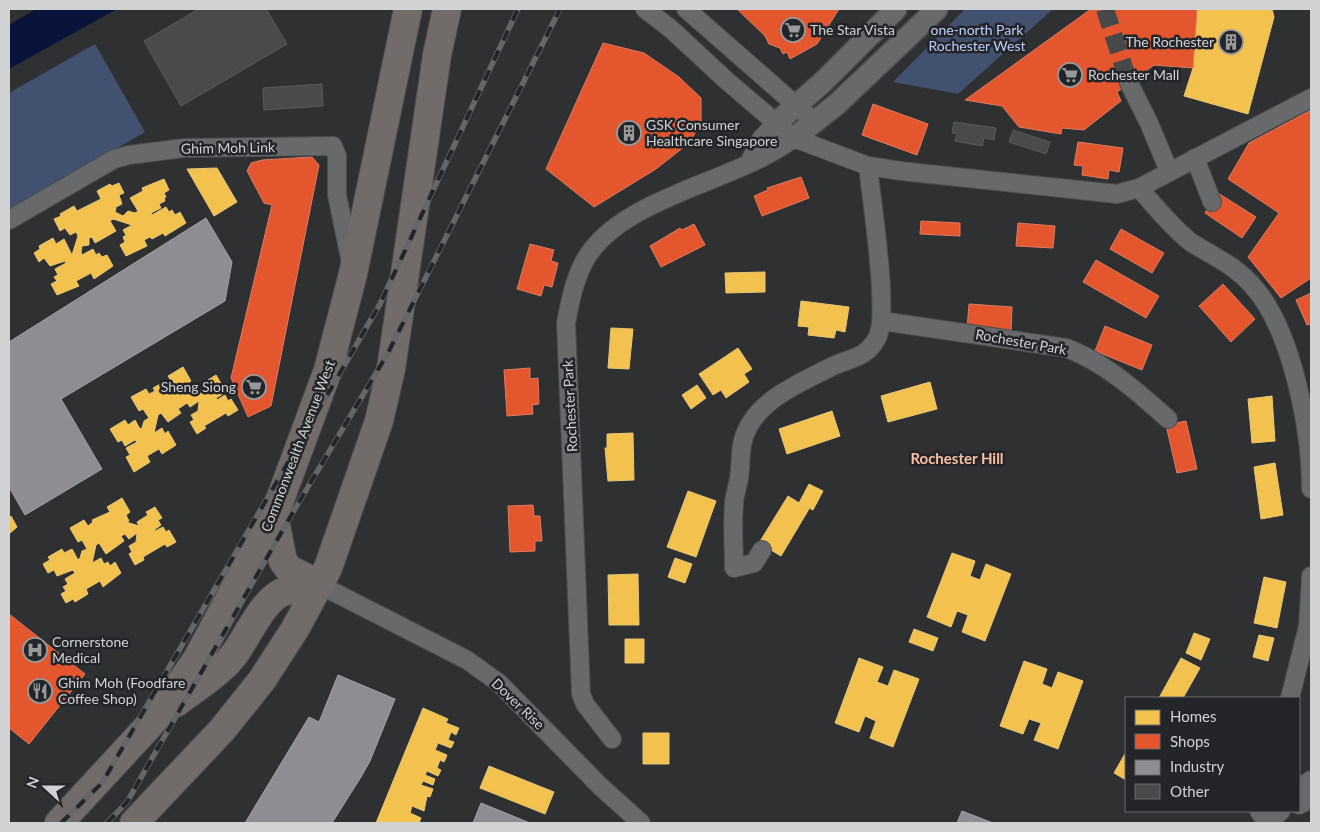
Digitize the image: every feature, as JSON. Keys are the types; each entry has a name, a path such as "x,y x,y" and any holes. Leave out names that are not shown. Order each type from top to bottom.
{"main road":[{"name":"Commonwealth Avenue West","path":"59,823 155,719 196,659 274,516 328,370 353,274 408,9"},
{"path":"134,823 222,730 262,680 286,645 320,585 379,421 389,378 437,55 446,9"},
{"path":"274,516 283,561 289,569 320,585"},
{"path":"155,719 222,668 233,656 265,608 274,598 285,591 320,585"}],"street":[{"path":"645,9 671,28 775,124 794,138 868,166 1117,194 1139,188 1311,98"},
{"path":"686,9 815,122"},
{"path":"748,163 761,139 775,124 823,82 896,9"},
{"path":"794,138 857,86 936,9"},
{"path":"1129,83 1150,123 1169,171"},
{"name":"Rochester Park","path":"612,739 585,704 581,694 566,324 574,286 585,260 598,244 642,209 774,152 794,138"},
{"name":"Ghim Moh Link","path":"9,220 114,159 129,155 184,148 328,146 335,148 337,195 353,274"},
{"path":"1195,158 1212,202"},
{"path":"762,550 754,563 734,568 734,502 739,479 743,440 753,421 764,408 792,386 836,365 856,359 870,349 878,337 882,320 880,283 868,166"},
{"path":"1139,188 1190,242 1230,264 1252,285 1278,326 1303,407 1311,489"},
{"name":"Rochester Park","path":"882,320 1066,348 1083,354 1132,386 1168,419"},
{"path":"1290,697 1308,626 1311,576"},
{"name":"Dover Rise","path":"320,585 467,660 499,683 600,786 641,823"},
{"path":"1300,787 1311,780"},
{"path":"1300,804 1311,798"},
{"path":"1262,812 1276,815"}],"green space":[{"name":"one-north Park Rochester West","path":"965,9 1053,9 958,94 893,82"},
{"path":"95,44 145,132 9,211 9,93"}],"shaded area":[{"path":"36,9 117,9 9,69 9,25"}],"building: Homes":[{"name":"The Rochester","path":"1197,9 1272,9 1274,17 1248,114 1184,96 1193,68"},
{"path":"217,168 237,202 214,216 187,169"},
{"path":"164,179 169,190 164,193 165,201 159,204 161,208 151,213 152,215 166,207 169,212 172,210 175,215 180,212 186,223 165,236 163,233 152,239 150,237 144,240 147,246 126,256 120,245 125,242 123,237 126,235 123,230 132,225 113,219 110,221 116,231 95,243 92,237 89,238 89,245 82,246 81,252 82,255 93,249 96,255 99,253 102,257 107,255 113,266 94,279 91,273 76,281 79,286 57,295 51,284 57,281 54,277 58,275 55,269 66,263 65,261 50,266 44,258 39,262 34,253 40,249 39,246 53,238 56,244 64,239 72,255 78,236 76,232 70,235 65,228 60,231 54,219 74,206 77,211 101,199 97,191 110,184 112,186 119,183 124,193 119,195 122,204 116,207 115,212 123,216 128,211 135,213 138,211 130,198 143,191 142,188"},
{"path":"765,272 765,292 726,293 725,273"},
{"path":"801,301 849,307 845,332 836,330 834,338 808,335 809,327 798,326"},
{"path":"611,328 633,329 629,369 608,368"},
{"path":"738,348 752,369 744,374 749,382 726,398 721,390 713,395 699,374"},
{"path":"183,367 191,381 187,384 191,389 188,391 201,395 199,391 210,384 208,380 216,375 223,387 220,389 223,394 216,398 217,400 225,395 228,401 231,399 238,410 228,416 226,413 204,426 206,428 197,434 190,422 194,420 191,415 198,411 199,401 190,407 187,403 178,409 181,413 168,422 161,413 158,415 154,433 162,428 165,434 168,431 176,445 162,454 159,449 147,456 150,462 134,472 126,457 130,455 126,448 137,442 135,440 125,446 122,440 118,442 110,429 125,420 128,425 135,420 140,429 142,428 144,421 149,418 143,409 139,411 131,397 146,389 149,394 155,391 153,388 164,382 166,384 171,381 168,376"},
{"path":"930,382 937,409 888,422 881,396"},
{"path":"697,385 706,398 691,409 682,395"},
{"path":"1272,396 1275,441 1252,443 1248,399"},
{"path":"832,411 840,436 787,454 779,429"},
{"path":"633,433 634,480 608,481 605,448 607,448 607,434"},
{"path":"1275,463 1283,515 1261,519 1254,467"},
{"path":"809,484 823,491 813,510 799,503"},
{"path":"688,491 716,501 696,557 667,547"},
{"path":"788,496 809,509 781,556 759,543"},
{"path":"122,498 130,512 126,515 129,521 126,522 139,526 137,522 148,515 146,512 155,507 162,518 158,520 161,525 154,530 163,527 166,532 169,530 176,542 167,547 165,544 143,557 144,560 135,565 129,554 132,552 129,546 136,542 137,533 129,539 125,534 121,536 124,541 106,554 99,543 96,545 92,563 101,558 104,564 108,562 110,566 115,562 121,573 103,587 100,581 86,589 88,594 75,602 73,599 66,603 61,594 66,591 63,587 68,584 65,579 75,573 73,570 57,576 54,570 48,573 43,564 50,560 48,557 62,549 64,553 72,549 78,560 82,551 87,549 82,540 78,542 70,528 84,520 88,526 93,522 92,520 110,512 107,507"},
{"path":"11,516 17,527 9,534 9,518"},
{"path":"952,553 975,561 970,576 980,580 986,564 1011,574 985,641 962,632 968,615 957,611 951,627 927,617"},
{"path":"675,558 692,564 685,583 668,577"},
{"path":"638,574 639,625 609,625 608,575"},
{"path":"1264,577 1286,582 1277,628 1254,623"},
{"path":"914,629 938,638 933,651 909,642"},
{"path":"1194,633 1210,639 1201,660 1186,653"},
{"path":"1259,635 1274,638 1268,661 1253,657"},
{"path":"625,639 644,639 644,663 625,663"},
{"path":"859,658 883,667 877,682 888,686 894,670 919,679 893,747 870,738 876,721 865,716 859,732 835,723"},
{"path":"1181,658 1200,668 1184,697 1160,697"},
{"path":"1024,661 1047,669 1042,684 1052,688 1058,672 1083,681 1058,749 1034,740 1041,723 1029,719 1023,734 1000,726"},
{"path":"423,708 448,719 446,723 459,728 456,735 451,732 448,740 454,742 451,748 438,743 435,750 447,755 444,762 440,760 437,768 441,770 438,776 427,771 425,775 435,779 433,785 423,781 421,785 433,789 430,797 427,796 424,811 412,806 410,813 421,818 419,823 376,823"},
{"path":"643,733 669,733 669,764 643,764"},
{"path":"1125,754 1125,779 1114,773"},
{"path":"489,766 554,792 545,814 480,788"}],"building: Shops":[{"name":"The Star Vista","path":"737,9 839,9 817,44 790,59 787,52 783,54 780,48 769,44 765,36"},
{"name":"Rochester Mall","path":"1091,9 1197,9 1193,68 1154,65 1117,92 1121,101 1084,130 1062,128 1061,134 1019,127 1002,106 965,100"},
{"name":"GSK Consumer Healthcare Singapore","path":"603,43 644,53 679,77 701,98 701,123 689,143 656,169 594,207 546,169"},
{"path":"873,104 928,124 917,155 862,135"},
{"path":"1311,110 1311,278 1281,298 1248,257 1279,213 1228,179 1249,143"},
{"path":"1078,142 1123,148 1119,172 1109,170 1108,179 1082,175 1083,166 1074,165"},
{"path":"312,157 319,165 271,406 248,417 231,378 272,205 264,203 247,171 251,163 262,160"},
{"path":"801,177 809,198 762,216 754,196 768,190 767,188"},
{"path":"1218,193 1256,217 1242,238 1205,213"},
{"path":"921,221 960,223 960,236 920,234"},
{"path":"1018,223 1055,226 1053,248 1016,246"},
{"path":"694,224 705,245 661,267 650,246 680,228 682,230"},
{"path":"1121,229 1164,253 1152,273 1110,249"},
{"path":"530,244 554,250 551,261 558,263 552,287 544,285 541,296 517,289"},
{"path":"1096,260 1159,296 1146,318 1083,282"},
{"path":"1223,284 1255,319 1231,342 1199,306"},
{"path":"1311,293 1311,324 1307,325 1296,300"},
{"path":"969,304 1012,307 1011,332 967,329"},
{"path":"1105,326 1152,345 1142,370 1095,351"},
{"path":"530,368 530,379 538,378 539,404 532,405 533,414 507,416 504,370"},
{"path":"1186,421 1197,469 1177,473 1166,425"},
{"path":"533,505 534,516 540,516 542,541 535,541 535,551 510,552 508,506"},
{"name":"Ghim Moh (Foodfare Coffee Shop)","path":"9,614 85,674 29,744 9,728 9,714 11,710 9,708"}],"building: Industry":[{"path":"206,218 232,262 225,301 61,399 102,469 25,515 9,487 9,342"},
{"path":"338,675 395,699 370,761 361,777 332,823 245,823 309,717 319,722"},
{"path":"481,803 530,823 473,823"},
{"path":"962,811 993,823 957,823"}],"building: Other":[{"path":"199,9 266,9 287,44 181,106 144,41"},
{"path":"322,84 323,106 264,110 263,88"},
{"path":"954,122 996,128 994,140 984,138 982,146 955,141 957,134 952,133"},
{"path":"1013,130 1050,142 1046,154 1009,142"}],"tunnel":[{"path":"1105,9 1129,83"}],"railway":[{"path":"61,823 102,783 380,304 518,9"},
{"path":"107,823 127,802 296,507 388,353 560,9"}],"place":[{"name":"The Star Vista","path":"793,30"},
{"name":"The Rochester","path":"1231,42"},
{"name":"Rochester Mall","path":"1070,75"},
{"name":"GSK Consumer Healthcare Singapore","path":"629,133"},
{"name":"Sheng Siong","path":"254,387"},
{"name":"Cornerstone Medical","path":"35,650"},
{"name":"Ghim Moh (Foodfare Coffee Shop)","path":"40,691"}],"district":[{"name":"Rochester Hill","path":"957,459"}]}
